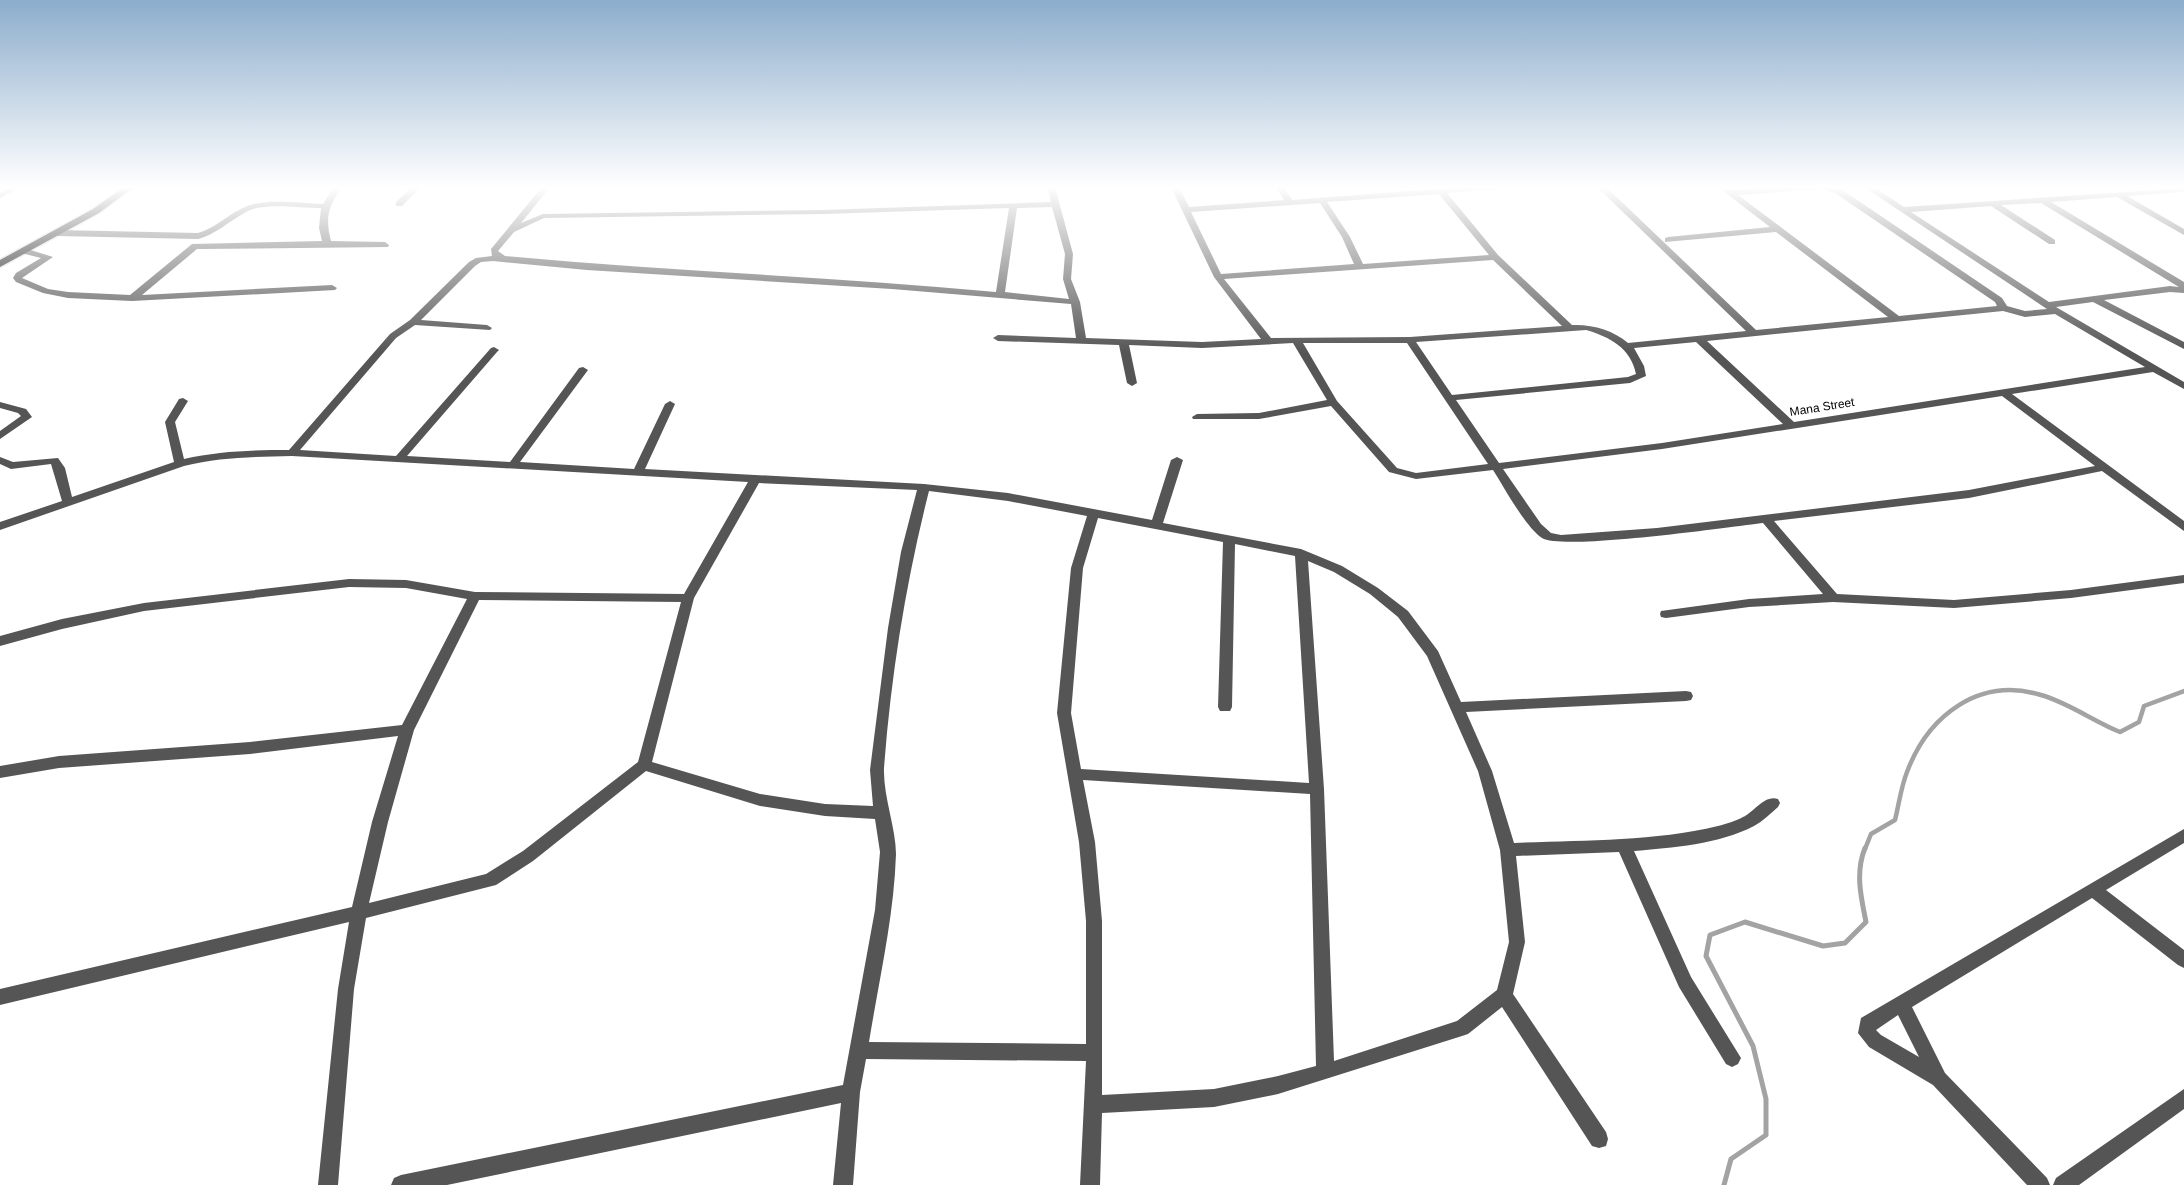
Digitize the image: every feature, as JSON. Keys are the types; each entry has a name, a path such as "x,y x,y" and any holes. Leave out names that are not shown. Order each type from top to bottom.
{"main road":[{"path":"0,264 40,242"}],"street":[{"path":"132,298 199,242"},
{"path":"501,242 494,251 496,255 504,259"},
{"path":"1000,293 1008,242"},
{"path":"1066,242 1069,254 1067,280 1074,302 1081,340"},
{"path":"1201,242 1218,278 1268,341"},
{"path":"1348,242 1360,267"},
{"path":"1483,242 1495,257 1569,326"},
{"path":"1659,242 1755,334"},
{"path":"1796,242 1896,318"},
{"path":"1914,242 1999,300 2003,308"},
{"path":"1951,242 2047,305 2184,386"},
{"path":"2112,242 2184,286"},
{"path":"195,246 385,245"},
{"path":"24,251 49,257 17,278 46,291 68,295 132,298 332,288"},
{"path":"1218,278 1495,257"},
{"path":"292,453 393,336 413,322 472,264 479,260 504,259 584,267 739,275 1000,293 1074,302"},
{"path":"2047,305 2170,289 2184,290"},
{"path":"2096,300 2184,346"},
{"path":"1627,346 2003,308 2025,314 2057,311"},
{"path":"413,322 487,328"},
{"path":"998,338 1202,345 1296,340 1410,340 1569,326 1586,327 1608,333 1627,346 1640,365 1641,376 1630,380 1449,398"},
{"path":"1699,339 1792,426"},
{"name":"Mana Street","path":"1296,340 1333,402 1393,470 1416,476 1495,468 1662,446 2153,369"},
{"path":"1410,340 1537,528 1547,536 1561,539 1657,532 1969,494 2105,467"},
{"path":"1123,342 1132,383"},
{"path":"400,458 494,350"},
{"path":"513,466 583,370"},
{"path":"2003,392 2184,527"},
{"path":"180,464 170,422 183,401"},
{"path":"1197,417 1259,416 1333,402"},
{"path":"638,473 670,404"},
{"path":"0,405 22,411 27,417 0,436"},
{"path":"0,526 180,464 207,457 235,454 292,453 638,473 924,486 1008,497 1301,553 1338,570 1374,591 1403,614 1433,654 1485,771 1508,850 1517,942 1504,995 1462,1028 1325,1072 1214,1098 1094,1104"},
{"path":"0,460 6,467 54,460 60,468 68,502"},
{"path":"1156,525 1178,460"},
{"path":"0,997 490,880 528,856 644,765 688,598 755,479"},
{"path":"843,1185 851,1092 883,910 888,852 881,813 877,770 894,628 906,552 924,486"},
{"path":"1090,1185 1095,1053 1094,921 1087,842 1064,713 1077,568 1093,514"},
{"path":"1765,518 1833,598"},
{"path":"1225,707 1230,539"},
{"path":"1301,553 1317,789 1325,1072"},
{"path":"1666,614 1749,603 1833,598 1954,604 2071,594 2184,579"},
{"path":"0,641 62,624 144,607 349,583 406,584 476,596 688,598"},
{"path":"328,1185 346,989 359,910 407,730 476,596"},
{"path":"1457,707 1686,696"},
{"path":"0,772 59,762 250,748 407,730"},
{"path":"644,765 760,800 825,810 881,813"},
{"path":"1075,774 1317,789"},
{"path":"1508,850 1699,838 1747,823 1773,803"},
{"path":"1940,1079 1875,1041 1867,1033 1867,1024 1902,1005 2184,835"},
{"path":"1623,844 1685,982 1732,1058"},
{"path":"2094,890 2184,960"},
{"path":"1504,995 1599,1139"},
{"path":"1902,1005 1940,1079 2040,1185"},
{"path":"858,1050 1095,1053"},
{"path":"401,1185 851,1092"},
{"path":"2063,1185 2184,1098"}],"waterway":[{"path":"1865,849 1871,834 1895,820 1907,772 1916,752 1928,734 1942,718 1959,705 1977,696 1997,691 2018,691 2041,695 2051,698 2120,732 2139,722 2144,706 2184,691"},
{"path":"1724,1185 1731,1159 1766,1135 1766,1099 1753,1046 1706,956 1710,935 1745,922 1823,946 1845,943 1866,922 1860,876 1860,867 1865,848"}]}
